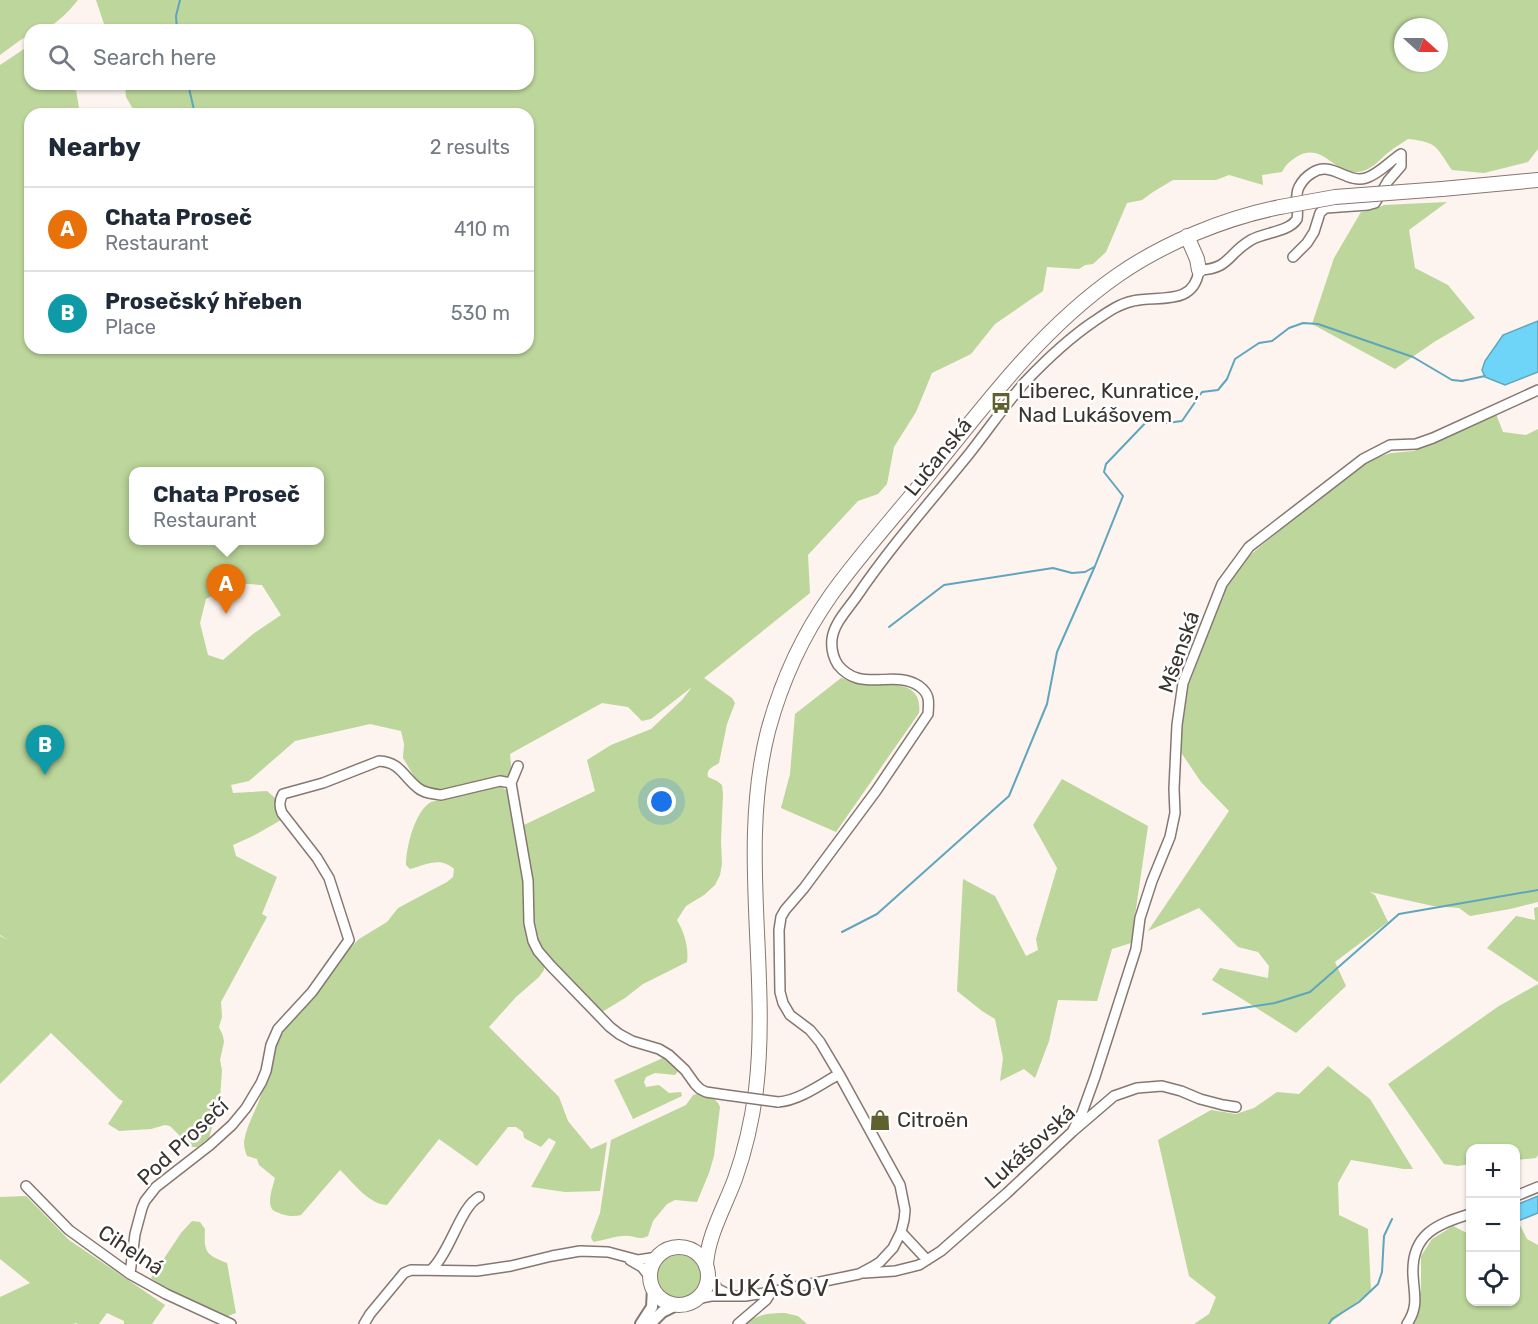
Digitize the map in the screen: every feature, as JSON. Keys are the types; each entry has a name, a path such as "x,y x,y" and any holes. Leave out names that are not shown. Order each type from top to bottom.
{"main road":[{"path":"707,1271 698,1254 678,1247 658,1257 652,1268 652,1284 663,1299 676,1305 690,1303 705,1289 707,1271 708,1252 735,1179 751,1123 759,1062 755,831 761,767 768,732 795,658 830,596 1030,351 1058,324 1120,273 1187,236 1265,210 1335,197 1538,180"},
{"path":"1187,236 1199,270"},
{"path":"686,1248 695,1245 705,1236 724,1206"}],"street":[{"path":"1199,270 1221,266 1249,241 1269,232 1289,227 1294,223 1298,214 1299,186 1316,170 1332,170 1350,178 1365,178 1401,154 1401,166 1388,180 1377,201 1368,205 1326,208 1320,213 1314,232 1307,243 1293,256"},
{"name":"Lučanská","path":"839,1074 820,1042 810,1030 790,1015 783,1003 780,992 779,930 781,917 876,791 928,714 929,702 926,691 914,683 898,679 856,678 842,669 833,655 832,638 835,629 876,568 902,535 1000,413 1049,358 1085,328 1116,307 1134,301 1168,299 1184,294 1195,282 1199,270"},
{"name":"Mšenská","path":"1072,1132 1082,1113 1095,1077 1136,949 1140,918 1170,837 1175,813 1175,749 1181,693 1222,584 1249,547 1363,459 1390,445 1416,444 1433,438 1538,390"},
{"name":"Pod Prosečí","path":"130,1274 141,1208 156,1187 210,1145 232,1125 246,1108 266,1071 278,1029 312,992 349,940 329,878 317,858 282,813 279,804 283,794 323,783 379,761 394,765 418,789 441,795 500,781 511,783"},
{"path":"518,766 511,783 528,881 530,933 538,951 619,1034 669,1055 685,1070 695,1084 706,1092 786,1102 839,1074 900,1185 905,1210 901,1232 886,1257 872,1268 859,1274 771,1292 696,1299"},
{"name":"Lukášovská","path":"859,1274 896,1271 919,1265 941,1251 1114,1096 1137,1088 1162,1086 1200,1099 1236,1107"},
{"name":"Cihelná","path":"26,1186 69,1230 130,1274 166,1294 231,1324"},
{"path":"1520,1194 1538,1187"},
{"path":"432,1269 443,1255 470,1203 479,1197"},
{"path":"1407,1324 1415,1309 1413,1268 1417,1245 1432,1229 1466,1215"},
{"path":"901,1232 927,1260"},
{"path":"364,1324 404,1273 411,1270 477,1271 580,1251 608,1252 642,1260 658,1257"},
{"path":"622,1256 642,1267 652,1284 652,1306 641,1324"},
{"path":"707,1271 718,1289 733,1296"},
{"path":"738,1324 766,1300 771,1292"},
{"path":"651,1324 662,1312 676,1305"}],"green space":[{"path":"0,0 78,0 66,14 53,24 24,24 24,38 0,55"},
{"path":"96,0 1538,0 1538,149 1528,162 1484,173 1452,170 1439,151 1431,144 1408,139 1371,167 1358,172 1343,169 1315,153 1307,153 1290,161 1282,172 1262,175 1263,185 1229,175 1216,180 1173,180 1142,200 1127,203 1106,252 1093,264 1079,269 1047,267 1043,291 995,324 971,354 932,373 916,412 894,447 887,484 878,494 858,501 808,555 810,593 704,678 732,698 735,703 727,724 719,763 710,768 708,772 708,777 722,785 720,875 715,885 686,906 677,920 685,940 687,962 643,984 602,1012 545,957 532,931 522,828 595,791 587,760 611,745 651,729 682,700 692,687 651,719 642,721 628,707 602,703 510,754 512,775 440,792 421,788 403,758 404,744 401,731 370,724 295,741 249,781 231,785 233,793 267,791 275,798 275,806 281,820 233,845 236,856 277,877 262,914 267,917 221,1002 222,1017 219,1027 224,1042 220,1060 222,1070 220,1099 209,1138 197,1147 191,1147 170,1126 119,1131 108,1124 123,1101 51,1033 0,1084 0,936 8,940 0,935 0,65 24,49 24,90 76,90 79,108 24,108 24,354 534,354 534,108 132,108 126,97 125,90 534,90 534,24 104,24","holes":["235,583 262,585 281,615 253,634 223,660 208,655 200,623 206,599"]},
{"path":"1447,202 1409,230 1415,268 1448,285 1475,318 1434,342 1395,369 1312,324 1334,258 1361,212 1384,205"},
{"path":"1496,414 1503,432 1526,435 1538,429 1538,902 1470,916 1459,908 1433,906 1370,892 1375,895 1388,922 1335,962 1346,986 1296,1033 1212,980 1220,968 1268,978 1269,966 1258,952 1238,947 1199,908 1148,931 1229,811 1201,782 1178,748 1188,687 1227,584 1249,556 1343,477 1372,459 1391,453 1414,451"},
{"path":"841,678 859,683 902,686 909,689 919,702 919,713 836,832 781,808 790,774 795,714"},
{"path":"1062,779 1148,826 1131,943 1112,949 1097,1001 1058,1000 1049,1041 1035,1078 1024,1069 1000,1081 1003,1058 995,1019 957,991 963,879 995,896 1026,956 1038,950 1036,939 1057,868 1033,825"},
{"path":"494,786 508,791 521,859 526,935 530,947 544,970 489,1027 559,1097 568,1121 591,1149 607,1142 600,1191 565,1192 531,1187 556,1142 549,1138 541,1147 524,1138 523,1132 516,1127 508,1127 477,1166 439,1139 387,1205 367,1197 340,1170 301,1215 289,1216 275,1211 270,1202 275,1178 259,1165 257,1159 247,1156 244,1142 263,1090 279,1035 359,939 387,922 398,908 453,877 454,869 443,863 432,863 410,869 406,865 412,830 425,807 431,802"},
{"path":"1538,907 1538,982 1487,948 1516,916 1535,920 1534,908"},
{"path":"1538,984 1538,1155 1536,1158 1520,1160 1520,1144 1466,1144 1466,1165 1444,1164 1388,1084 1499,1006"},
{"path":"665,1057 679,1070 675,1075 655,1073 646,1077 644,1082 646,1087 659,1085 669,1093 681,1092 682,1096 633,1119 614,1080"},
{"path":"1328,1066 1370,1099 1413,1169 1351,1160 1338,1183 1339,1215 1368,1229 1371,1291 1329,1324 1194,1324 1209,1314 1216,1297 1189,1276 1158,1140 1211,1110 1236,1114 1254,1108 1277,1092 1299,1094"},
{"path":"693,1095 714,1099 720,1107 714,1156 697,1202 675,1200 667,1204 653,1221 648,1236 641,1238 620,1236 594,1242 591,1237 600,1213 611,1140 686,1105"},
{"path":"26,1196 69,1240 165,1305 152,1324 124,1324 124,1321 107,1313 99,1324 0,1324 0,1297 30,1283 0,1259 0,1197"},
{"path":"192,1221 200,1222 205,1229 207,1251 227,1263 236,1313 223,1318 202,1305 181,1299 151,1278 181,1233"},
{"path":"1520,1225 1527,1239 1538,1245 1538,1324 1411,1324 1416,1315 1421,1289 1421,1256 1432,1239 1453,1226 1466,1232 1466,1306 1520,1306"},
{"path":"679,1255 695,1261 701,1277 695,1293 679,1299 663,1293 657,1277 663,1261"},
{"path":"785,1313 798,1316 807,1324 746,1324 764,1315"}],"water":[{"path":"1538,321 1538,372 1505,385 1485,377 1482,370 1485,361 1503,335"},
{"path":"1538,1196 1538,1213 1520,1220 1520,1203"}],"waterway":[{"path":"177,24 180,0"},
{"path":"189,90 194,108"},
{"path":"842,932 877,914 1009,796 1047,704 1057,652 1123,496 1104,472 1106,464 1151,417 1157,415 1167,423 1182,421 1202,392 1218,390 1227,379 1235,359 1259,343 1272,341 1289,328 1303,323 1318,324 1413,357 1452,380 1462,381 1485,376"},
{"path":"889,627 944,585 1053,568 1072,573 1085,572 1094,567"},
{"path":"1203,1014 1275,1003 1310,992 1399,914 1538,890"},
{"path":"1329,1324 1332,1319 1359,1302 1378,1284 1382,1272 1384,1236 1392,1219"}],"place":[{"name":"Liberec, Kunratice, Nad Lukášovem","path":"1001,403"},
{"name":"Chata Proseč","path":"226,614"},
{"name":"Prosečský hřeben","path":"45,775"},
{"name":"Citroën","path":"880,1120"}],"district":[{"name":"LUKÁŠOV","path":"772,1288"}]}
